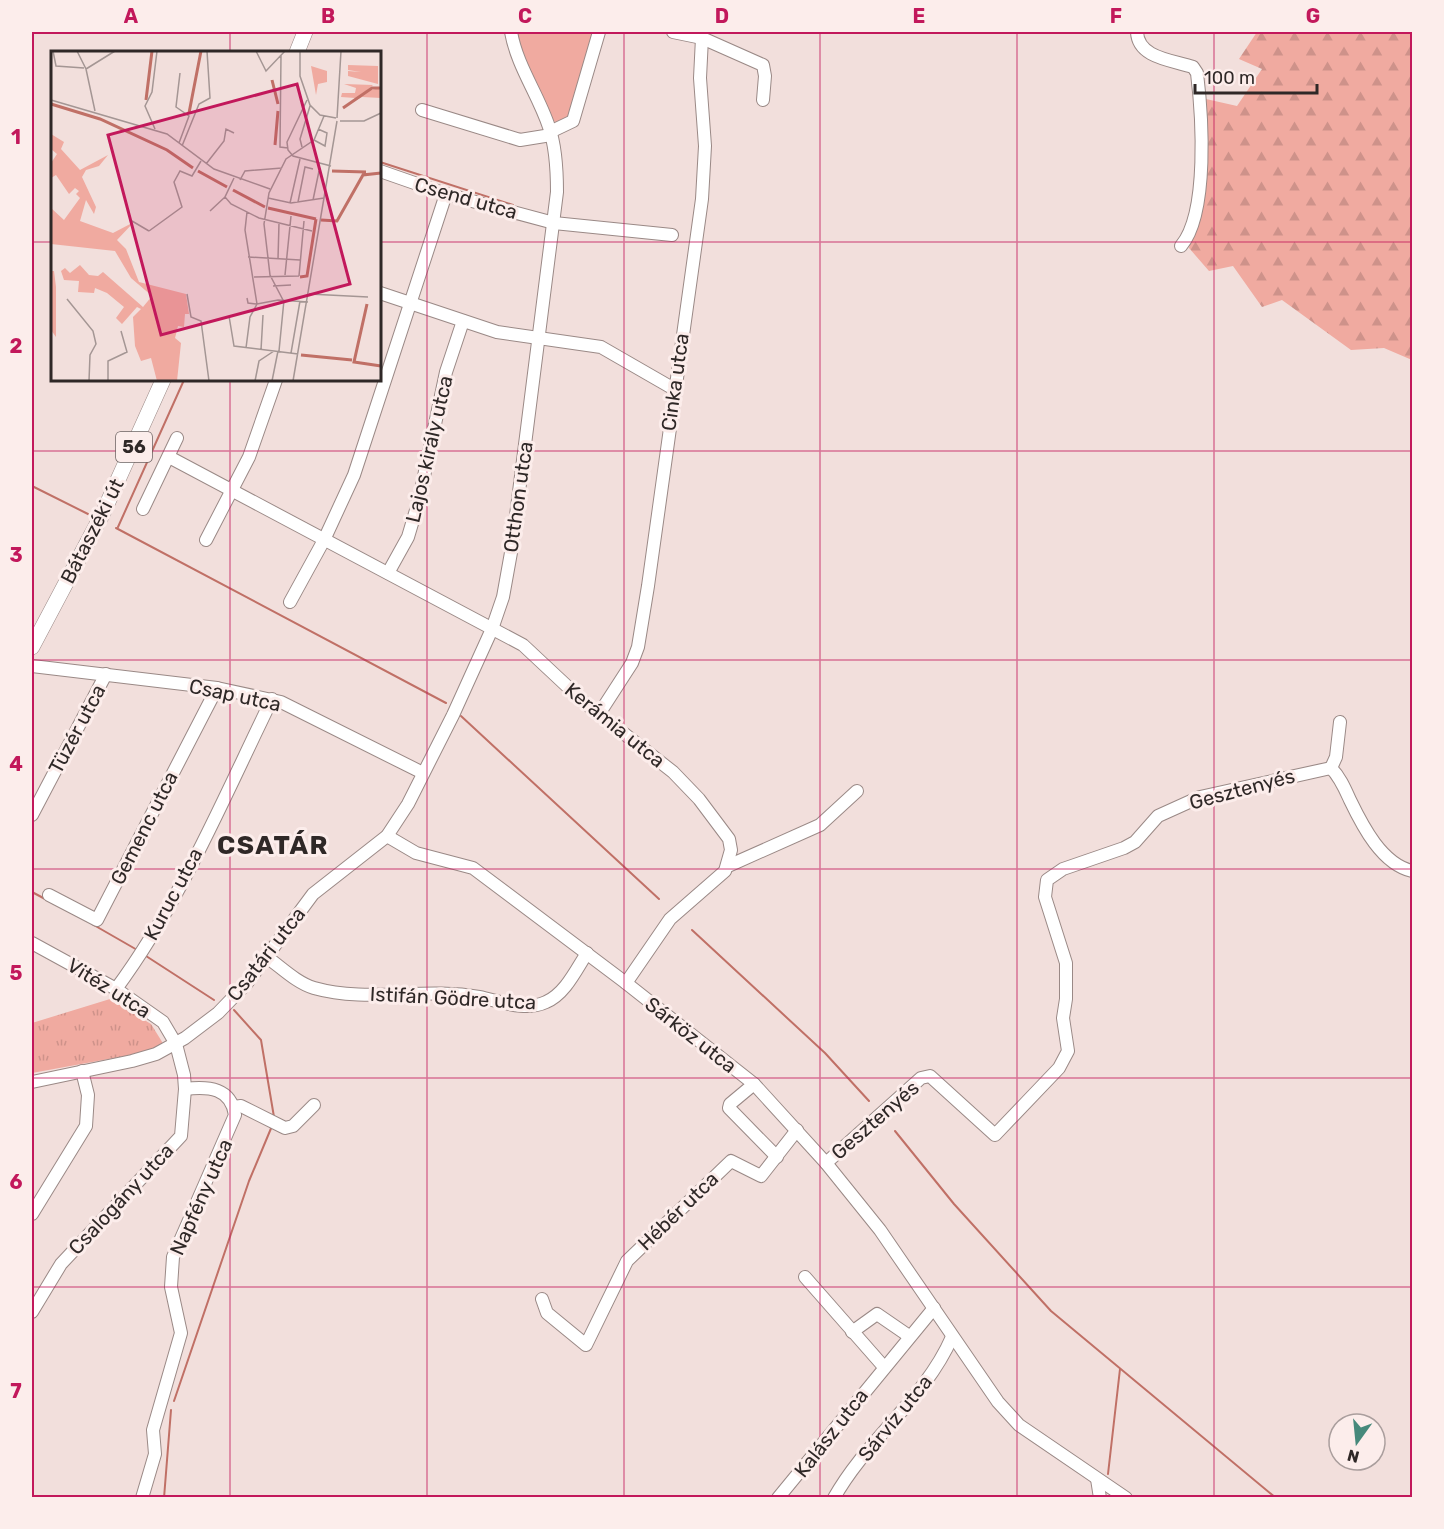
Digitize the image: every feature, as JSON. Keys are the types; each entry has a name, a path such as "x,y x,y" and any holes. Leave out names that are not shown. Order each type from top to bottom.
{"main road":[{"path":"297,51 305,32"},
{"name":"Bátaszéki út","path":"32,647 99,520 163,381"}],"street":[{"name":"Otthon utca","path":"387,836 408,804 453,716 492,628 503,597 512,547 554,223 557,178 551,134 516,54 510,32"},
{"path":"422,110 520,140 551,134 573,121 599,32"},
{"path":"674,32 703,35 763,65 765,76 762,100"},
{"path":"1137,32 1142,47 1150,54 1193,67 1197,73 1204,149 1193,223 1181,246"},
{"name":"Cinka utca","path":"599,714 624,678 638,647 702,199 705,146 700,78 703,35"},
{"name":"Csend utca","path":"381,171 446,194 554,223 672,235"},
{"path":"290,602 324,540 354,475 446,194"},
{"path":"381,293 497,332 601,347 674,389"},
{"name":"Lajos király utca","path":"388,573 408,537 419,500 446,372 463,321"},
{"path":"207,540 249,457 276,381"},
{"path":"143,509 177,438"},
{"name":"Kerámia utca","path":"169,457 523,645 599,714 672,772 699,799 729,839 731,850 728,866"},
{"name":"Csap utca","path":"32,666 217,688 272,699 423,773"},
{"name":"Tüzér utca","path":"32,815 106,674"},
{"name":"Gemenc utca","path":"49,894 96,920 217,688"},
{"name":"Kuruc utca","path":"116,989 145,947 248,752 272,699"},
{"path":"1340,722 1336,757 1331,768 1357,815 1379,847 1393,864 1413,872"},
{"name":"Gesztenyés","path":"826,1163 921,1078 930,1076 995,1135 1059,1068 1068,1051 1063,1018 1066,999 1066,963 1045,897 1045,887 1054,874 1124,848 1135,842 1158,816 1200,797 1331,768"},
{"path":"626,983 670,919 711,884 728,866 820,825 857,791"},
{"name":"Sárköz utca","path":"387,836 416,853 473,868 587,953 754,1084 826,1163 880,1230 980,1378 1019,1425 1126,1497"},
{"name":"Csatári utca","path":"32,1082 132,1061 176,1044 218,1013 268,958 313,894 387,836"},
{"name":"Vitéz utca","path":"32,943 116,989 163,1022 176,1044"},
{"name":"Istifán Gödre utca","path":"268,958 312,987 329,991 366,995 451,994 531,1006 546,1002 562,990 587,953"},
{"name":"Csalogány utca","path":"32,1312 61,1264 181,1136 185,1089 176,1044"},
{"path":"32,1214 86,1125 87,1095 82,1071"},
{"path":"754,1084 730,1104 729,1108 777,1157"},
{"path":"185,1089 214,1089 225,1094 234,1107 241,1106 285,1128 293,1126 314,1105"},
{"name":"Napfény utca","path":"141,1497 155,1454 153,1430 182,1334 171,1287 173,1257 231,1130 235,1115 234,1107"},
{"name":"Hébér utca","path":"542,1299 547,1313 586,1345 620,1271 642,1246 731,1161 761,1176 797,1130"},
{"path":"805,1277 884,1367"},
{"name":"Kalász utca","path":"778,1497 934,1308"},
{"path":"852,1332 877,1314 909,1336"},
{"name":"Sárvíz utca","path":"834,1497 855,1467 919,1392 944,1355 952,1337"},
{"path":"1097,1479 1100,1497"}],"green space":[{"path":"516,32 591,34 593,38 567,119 559,123 552,121 523,61"},
{"path":"1257,32 1412,32 1412,360 1384,348 1351,350 1282,300 1262,307 1233,266 1209,271 1189,248 1207,166 1206,99 1237,106 1262,69 1239,59"},
{"path":"110,999 151,1024 164,1045 136,1054 32,1073 32,1023"}],"waterway":[{"path":"381,162 513,205"},
{"path":"118,527 184,381"},
{"path":"32,486 90,515"},
{"path":"116,528 446,703"},
{"path":"461,716 659,899"},
{"path":"32,892 47,900"},
{"path":"92,924 139,951"},
{"path":"692,930 825,1053 869,1101"},
{"path":"146,956 214,1000"},
{"path":"234,1010 261,1040 274,1117"},
{"path":"174,1401 249,1181 272,1126"},
{"path":"895,1131 954,1204 1051,1311 1276,1498"},
{"path":"1108,1474 1120,1369"},
{"path":"164,1498 171,1410"}],"district":[{"name":"CSATÁR","path":"273,845"}]}
